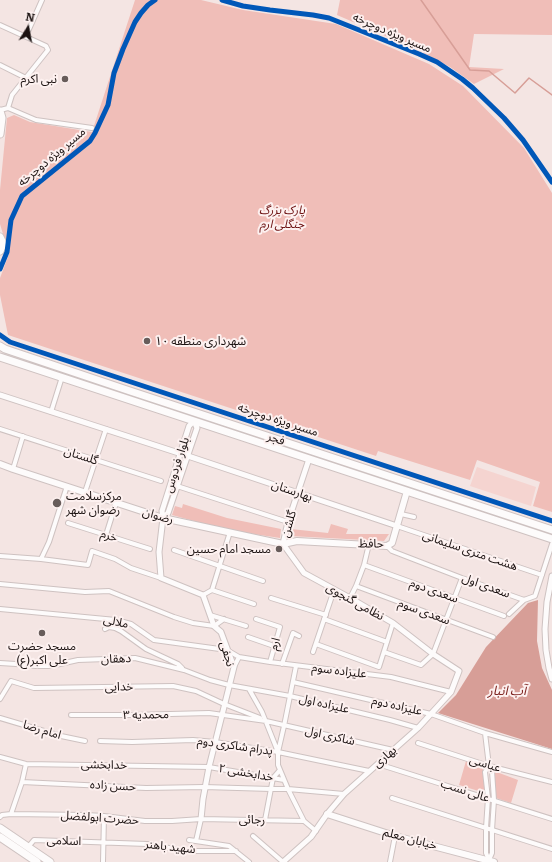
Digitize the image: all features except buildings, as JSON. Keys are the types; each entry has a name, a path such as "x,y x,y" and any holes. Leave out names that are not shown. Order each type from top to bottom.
{"main road":[{"path":"0,110 2,118 0,134"},
{"path":"0,238 3,245 0,251"},
{"name":"فجر","path":"0,346 5,350 552,530"},
{"name":"فجر","path":"0,357 552,539"},
{"path":"62,378 64,369"},
{"path":"194,421 197,413"},
{"name":"رضوان","path":"0,464 163,518 283,544 297,541"},
{"path":"407,491 410,483"},
{"name":"حافظ","path":"297,541 387,546 392,543 407,491"},
{"name":"خیابان معلم","path":"327,814 395,836 492,861"},
{"path":"0,828 50,862"},
{"path":"0,837 36,862"}],"street":[{"path":"26,36 42,0"},
{"path":"0,24 46,46 48,50 12,95 8,108"},
{"path":"0,65 26,78"},
{"path":"0,110 8,108 36,120 92,128"},
{"path":"51,412 62,378"},
{"path":"0,395 180,453"},
{"name":"بلوار فردوس","path":"194,421 197,428 168,513 163,518 162,511 170,484 189,426 194,421"},
{"name":"گلستان","path":"0,429 161,482"},
{"path":"85,492 106,430"},
{"path":"13,469 23,436"},
{"name":"بهارستان","path":"180,453 397,526"},
{"name":"گلشن","path":"283,544 288,522 309,459"},
{"path":"170,484 288,522"},
{"path":"41,559 49,542 67,486"},
{"path":"106,535 116,503"},
{"path":"401,514 414,516"},
{"path":"161,578 159,552 163,518"},
{"name":"خرم","path":"68,522 150,549"},
{"name":"هشت متری سلیمانی","path":"397,526 542,575"},
{"path":"0,556 88,565 92,551 115,559 131,568 203,595 212,590 230,532"},
{"name":"نظامی گنجوی","path":"283,544 304,573 393,623 433,654"},
{"path":"350,598 364,565 369,544"},
{"name":"سعدی اول","path":"387,546 392,551 524,600 535,596 552,544"},
{"path":"174,550 263,581"},
{"name":"سعدی دوم","path":"364,565 504,616"},
{"path":"552,576 547,602 545,629 546,650 552,679"},
{"path":"384,652 421,665 433,654 462,578"},
{"path":"0,584 85,592 109,590 174,617 193,623 214,626 224,619"},
{"name":"سعدی سوم","path":"356,586 493,637"},
{"path":"212,590 254,604"},
{"path":"313,652 334,590"},
{"name":"نجفی","path":"201,818 204,787 234,667 221,632 214,626 203,595"},
{"path":"271,598 325,617 387,642"},
{"path":"510,614 524,600"},
{"name":"ملالی","path":"0,609 116,620 131,624 154,640 227,650"},
{"path":"210,615 246,626"},
{"name":"ارم","path":"256,619 280,627 270,662"},
{"path":"316,644 379,667 393,623"},
{"path":"105,629 109,627 122,631 146,649 178,664 184,670"},
{"path":"282,664 292,633 299,636"},
{"path":"248,637 274,646"},
{"name":"علیزاده سوم","path":"227,650 240,656 270,662 391,677 451,692"},
{"name":"بهاری","path":"283,862 316,831 327,814 344,794 418,728 451,692 459,671 433,654"},
{"path":"234,667 240,656"},
{"name":"دهقان","path":"0,663 51,666 78,660 135,658 184,670 210,680 229,685"},
{"path":"296,666 278,752 278,764 288,789 304,821 316,831"},
{"name":"خدایی","path":"0,699 11,680 34,688 173,686 196,692 266,721"},
{"name":"علیزاده دوم","path":"293,682 431,714 484,733 552,752"},
{"name":"علیزاده اول","path":"229,685 290,696 418,728"},
{"path":"249,689 262,712 278,752"},
{"name":"محمدیه ۳","path":"71,715 209,713 266,721"},
{"name":"امام رضا","path":"0,718 50,733 85,741"},
{"name":"شاکری اول","path":"266,721 393,750"},
{"path":"484,733 489,766 492,771 494,800 492,861"},
{"name":"پدرام شاکری دوم","path":"100,741 163,742 193,740 215,742 278,752 370,770"},
{"name":"عباسی","path":"418,743 489,766 552,782"},
{"name":"خدابخشی","path":"0,757 26,764 209,767"},
{"path":"11,814 22,782 26,764"},
{"name":"عالی نسب","path":"378,764 552,819"},
{"path":"489,766 485,772 488,798 486,853 492,861"},
{"name":"خدابخشی ۲","path":"209,767 284,780"},
{"path":"265,820 273,778 280,770"},
{"name":"حسن زاده","path":"22,782 146,788 204,787 271,790 288,789 344,794"},
{"path":"392,798 552,849"},
{"name":"حضرت ابولفضل","path":"0,817 2,815 11,814 86,815 145,821 172,821 201,818"},
{"path":"103,862 104,816"},
{"path":"196,841 201,818"},
{"name":"رجائی","path":"201,818 304,821"},
{"path":"253,836 283,862"},
{"path":"390,862 395,836"},
{"name":"اسلامی","path":"28,847 34,840 103,842"},
{"path":"189,840 229,846 250,862"},
{"name":"شهید باهنر","path":"103,842 147,844 185,851 236,851"}],"shaded area":[{"path":"477,467 536,487 531,506 470,486"}],"green space":[{"name":"پارک بزرگ جنگلی ارم","path":"135,0 201,0 243,10 336,24 429,64 463,86 524,148 552,193 552,512 533,506 540,482 477,460 470,480 378,451 376,456 8,335 0,295 0,278 9,254 0,224 0,190 7,118 14,115 30,122 92,132"},
{"path":"340,0 552,0 552,35 474,34 469,67 504,69 474,84 450,67 420,51 337,15"},
{"path":"183,504 227,518 281,529 280,538 227,530 172,515 175,506 182,508"},
{"path":"331,524 348,529 346,534 389,534 384,541 290,536 291,529 328,533"},
{"path":"466,761 483,767 485,793 459,785"},
{"path":"494,771 518,780 511,803 496,798"}],"water":[{"name":"آب انبار","path":"538,600 537,641 542,668 552,690 552,749 438,713 456,695 486,647 528,603"}],"waterway":[{"path":"421,0 470,70 489,71 515,93 529,78 552,95"}],"cycle path":[{"name":"مسیر ویژه دوچرخه","path":"0,269 7,252 11,220 22,196 90,141 108,105 114,73 135,22 148,5 155,0"},
{"name":"مسیر ویژه دوچرخه","path":"222,0 243,6 329,18 437,62 473,88 504,118 523,140 552,182"},
{"name":"مسیر ویژه دوچرخه","path":"0,335 10,342 552,521"}],"place":[{"name":"نبی اکرم","path":"65,79"},
{"name":"شهرداری منطقه ۱۰","path":"147,341"},
{"name":"مرکزسلامت رضوان شهر","path":"57,503"},
{"name":"مسجد امام حسین","path":"279,549"},
{"name":"مسجد حضرت علی اکبر(ع)","path":"42,633"}]}
